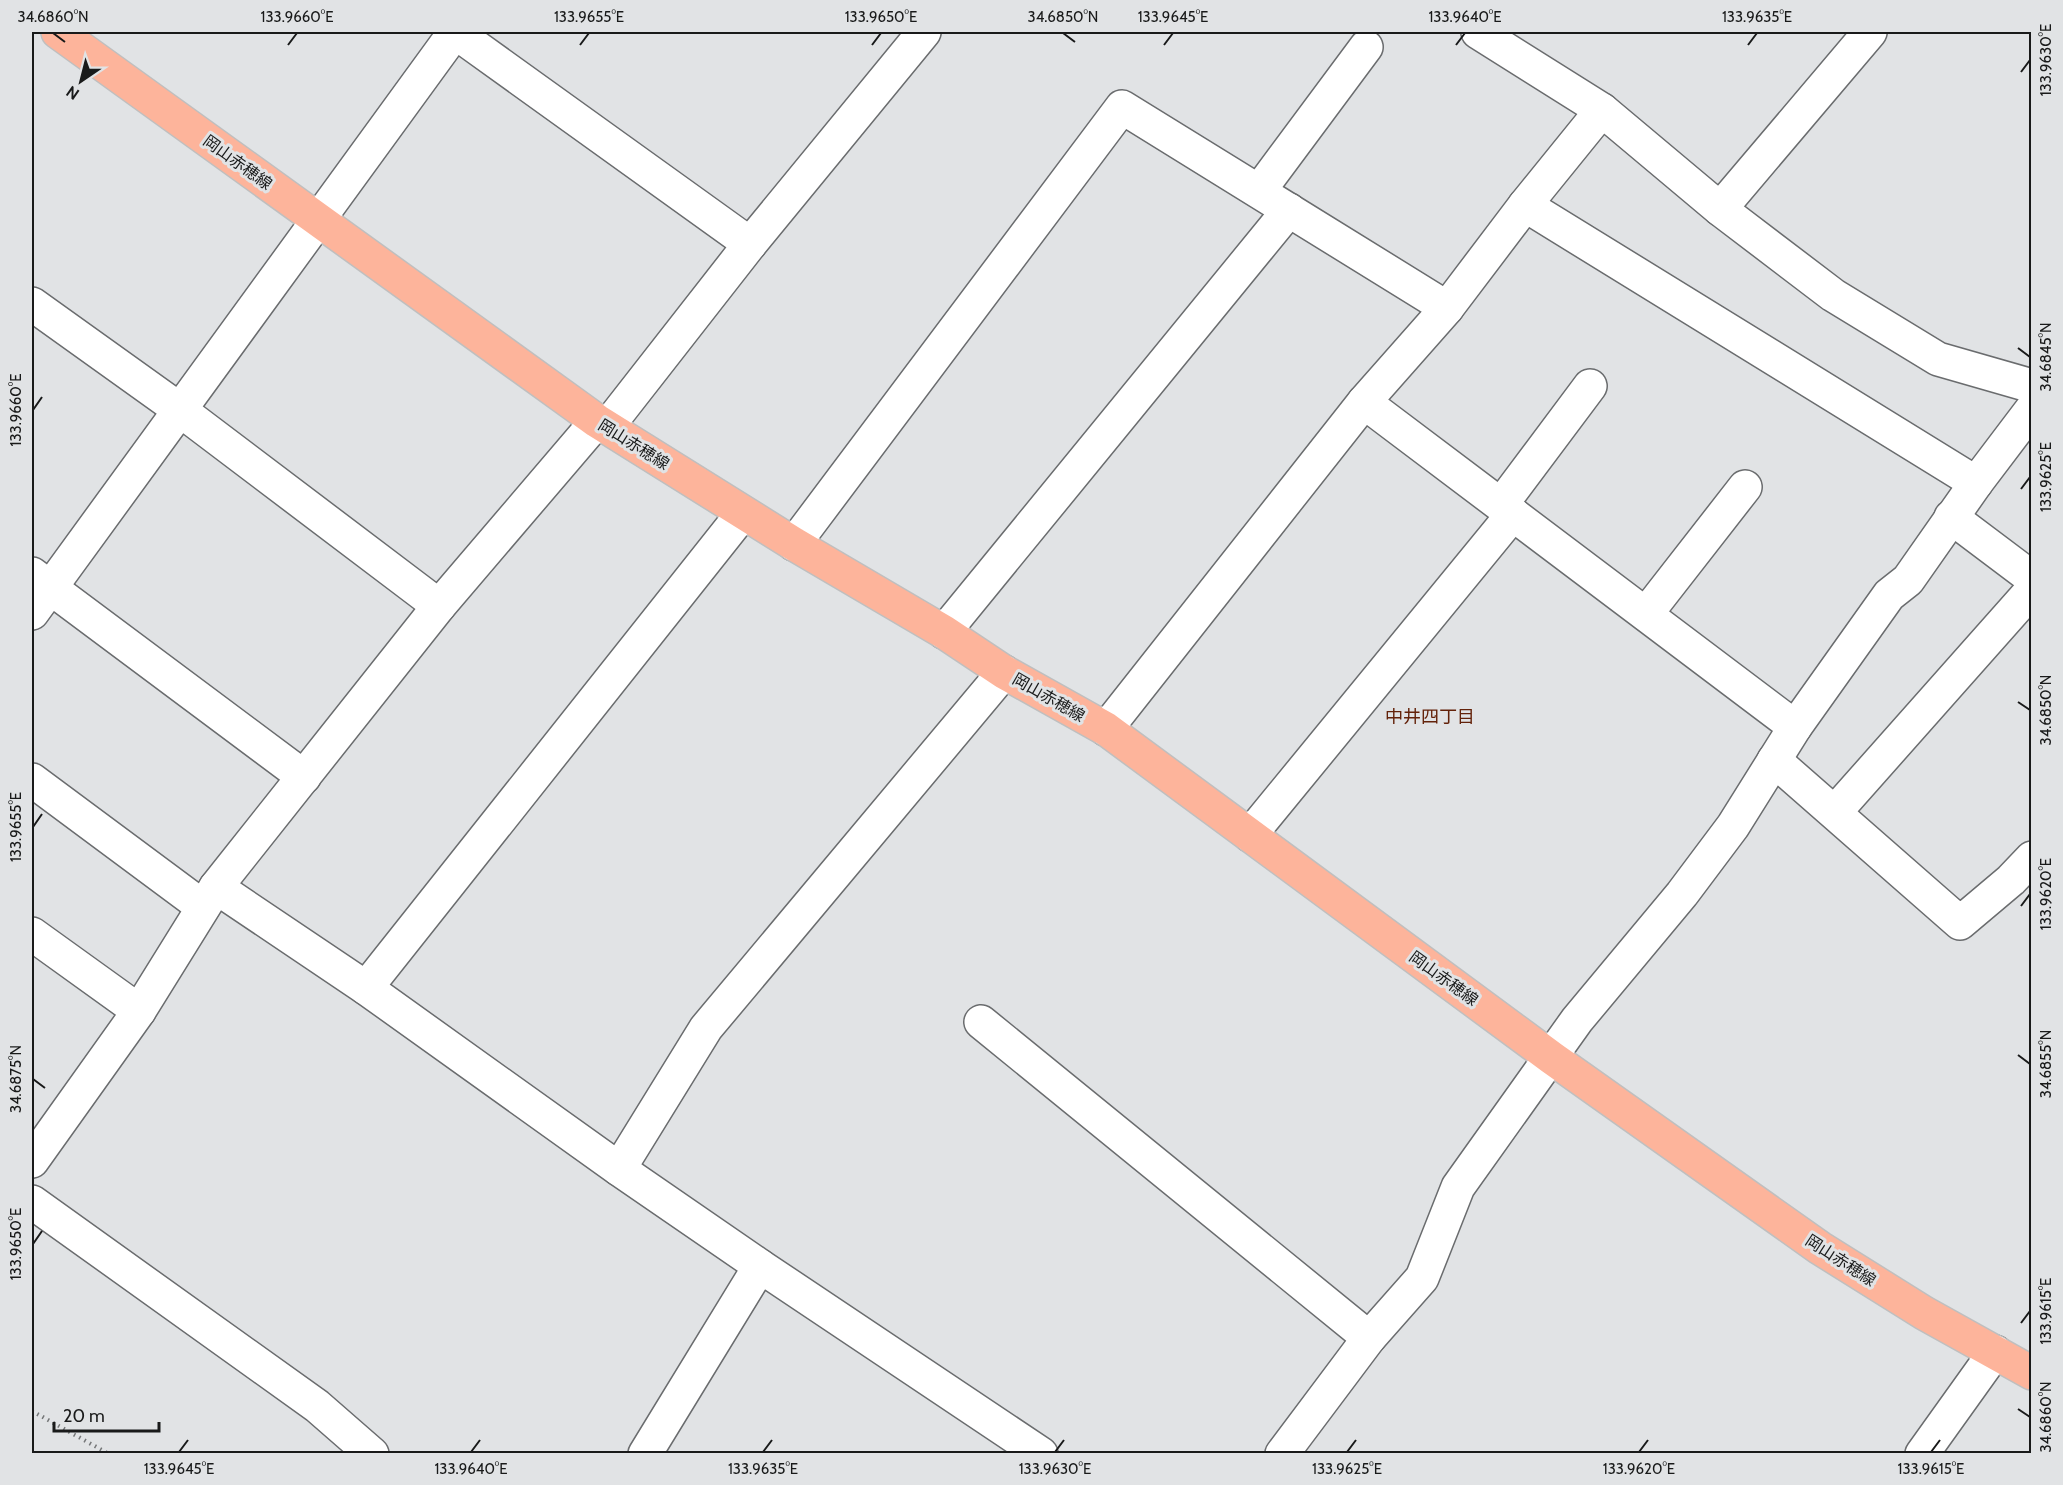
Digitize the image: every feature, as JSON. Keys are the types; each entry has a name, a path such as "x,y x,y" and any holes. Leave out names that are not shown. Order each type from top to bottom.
{"main road":[{"name":"岡山赤穂線","path":"58,32 602,424 743,513 944,632 1004,672 1106,729 1552,1058 1821,1248 1924,1313 2020,1362"}],"street":[{"path":"32,614 41,581 180,410 455,32 750,244"},
{"path":"32,1161 139,1011 210,897 438,606 602,424 924,32"},
{"path":"1478,32 1602,110 1720,209 1833,295 1938,359 2031,386"},
{"path":"1720,209 1870,32"},
{"path":"1259,191 1366,47"},
{"path":"794,544 1122,107 1447,308"},
{"path":"1106,729 1364,402 1447,308 1525,205 1602,110"},
{"path":"1525,205 1976,483"},
{"path":"944,632 1288,210"},
{"path":"32,303 180,410 438,606"},
{"path":"1250,835 1507,509 1590,386"},
{"path":"1364,402 1795,727"},
{"path":"1282,1454 1369,1338 1422,1278 1458,1187 1577,1020 1674,903 1733,826 1795,727 1889,595 1908,580 1951,517 2031,409"},
{"path":"1646,614 1745,487"},
{"path":"366,988 743,513"},
{"path":"1951,517 2031,578"},
{"path":"41,581 304,777"},
{"path":"1835,812 2031,590"},
{"path":"619,1169 706,1028 1004,672"},
{"path":"1774,760 1960,923 2025,878"},
{"path":"32,780 210,897 366,988 619,1169 1041,1454"},
{"path":"32,934 139,1011"},
{"path":"981,1022 1369,1338"},
{"path":"32,1202 317,1406 372,1454"},
{"path":"645,1454 760,1266"},
{"path":"1922,1454 2020,1362"}],"path":[{"path":"32,1411 108,1454"}],"district":[{"name":"中井四丁目","path":"1430,717"}]}
